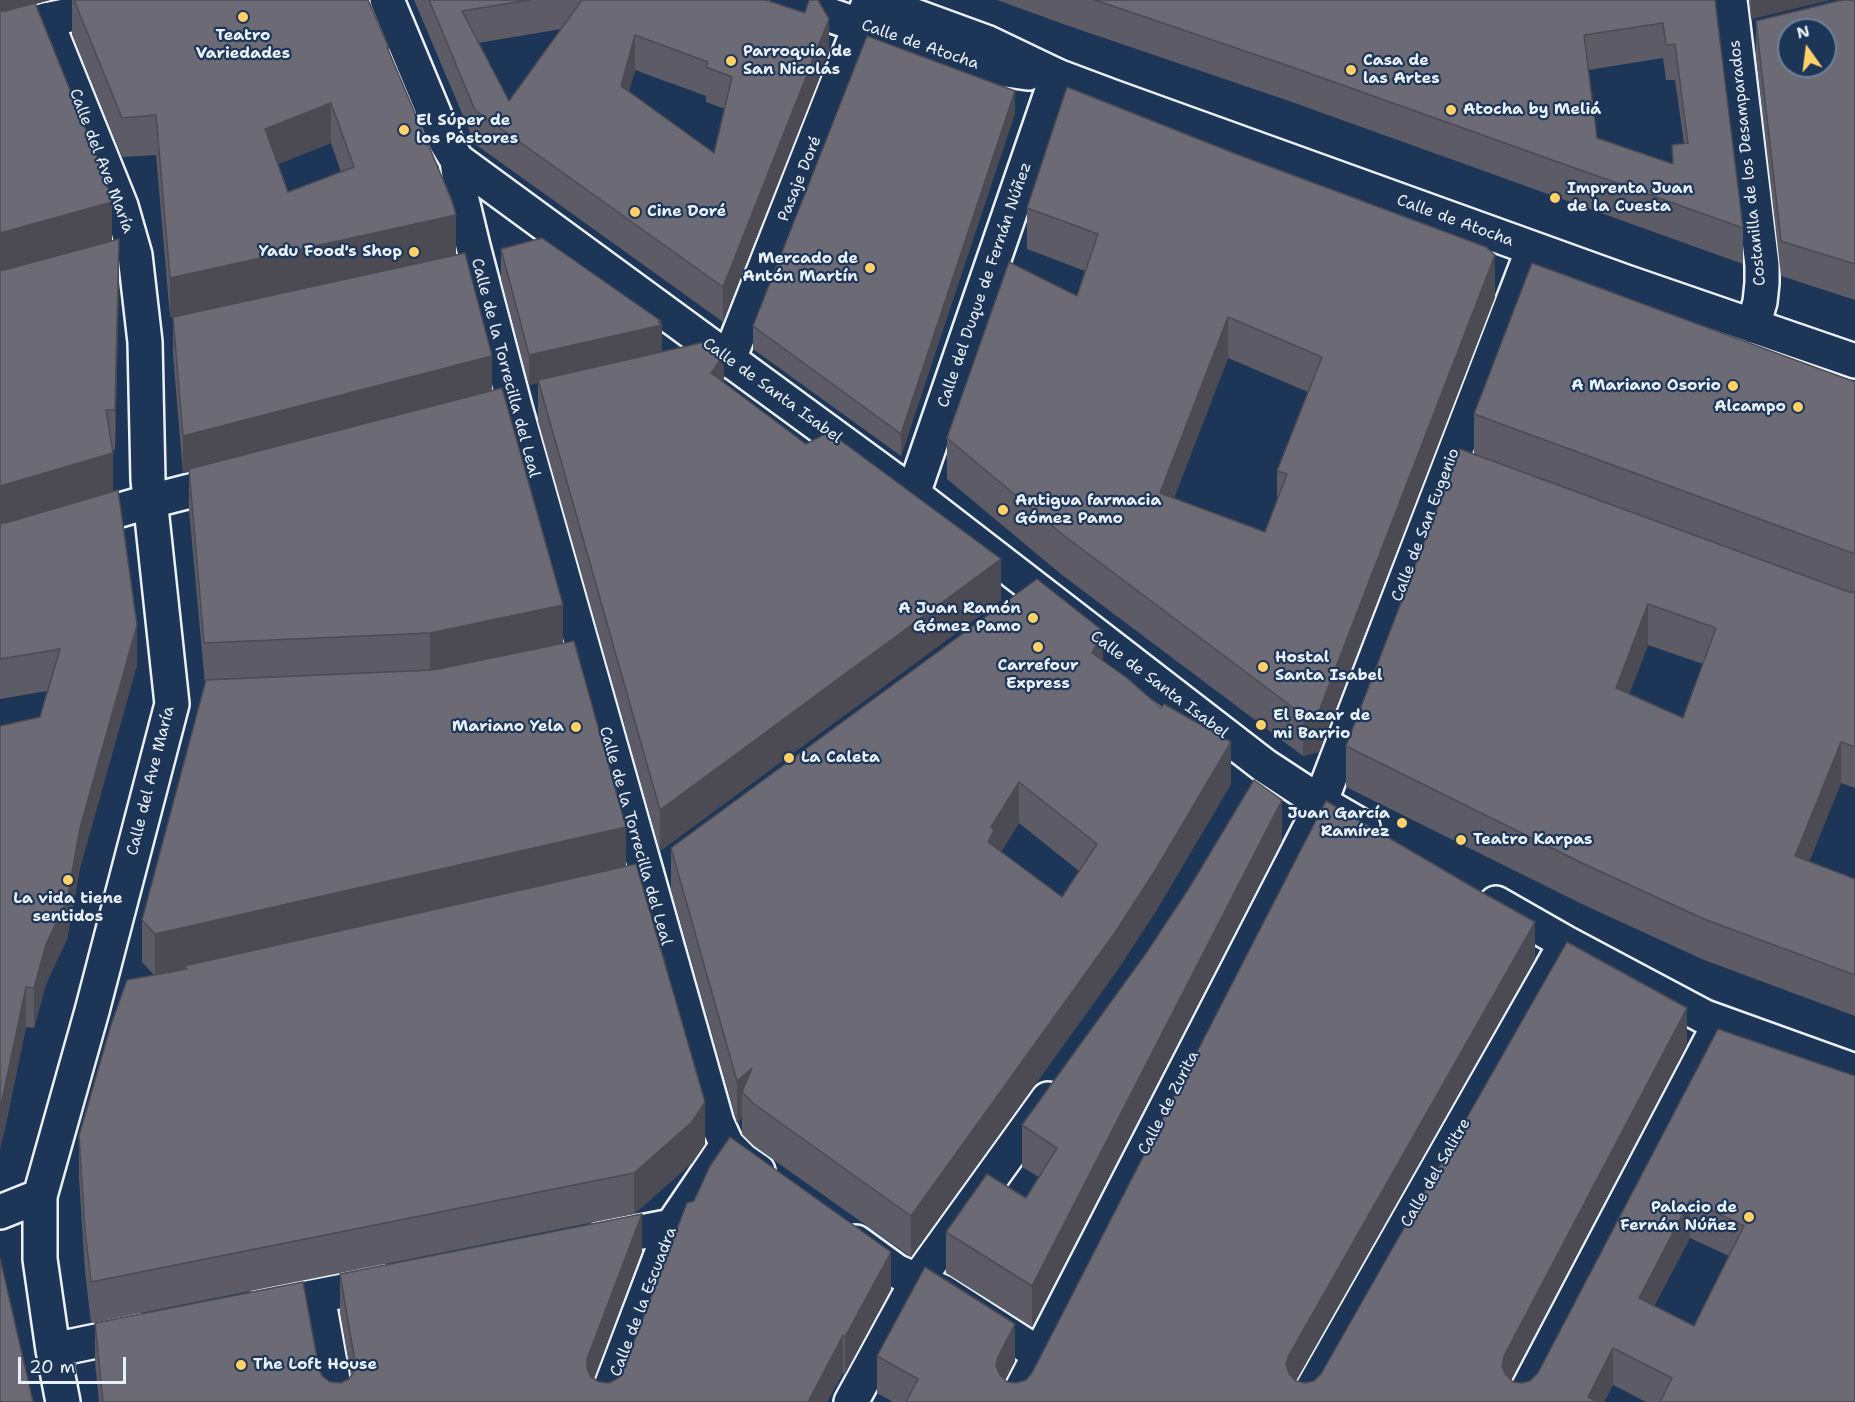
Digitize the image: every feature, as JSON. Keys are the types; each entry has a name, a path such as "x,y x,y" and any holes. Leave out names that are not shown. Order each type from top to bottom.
{"street":[{"path":"0,33 46,20 140,0"},
{"name":"Calle de Santa Isabel","path":"387,0 446,142 457,160 913,494 1028,603 1265,766 1320,802 1392,843"},
{"name":"Calle de Atocha","path":"786,0 867,8 986,42 1057,76 1533,249 1855,361"},
{"name":"Costanilla de los Desamparados","path":"1730,0 1762,265 1760,302 1753,326"},
{"name":"Pasaje Doré","path":"729,359 867,8"},
{"name":"Calle del Ave María","path":"46,20 121,206 135,255 145,342 148,480 184,703 107,1007 40,1196 40,1259 52,1350 63,1402"},
{"path":"1736,42 1768,34"},
{"name":"Calle del Duque de Fernán Núñez","path":"913,494 1057,76"},
{"name":"Calle de la Torrecilla del Leal","path":"457,160 467,271 515,407 586,661 637,886 717,1123 727,1145 742,1160 780,1188"},
{"name":"Calle de San Eugenio","path":"1320,802 1533,249"},
{"path":"101,264 135,255"},
{"path":"145,342 179,335"},
{"path":"681,368 729,359"},
{"path":"481,416 548,399"},
{"path":"1448,466 1481,478"},
{"path":"0,545 151,501 265,472"},
{"path":"553,668 586,661"},
{"path":"1248,795 1265,766"},
{"name":"Calle de Zurita","path":"1015,1402 1300,848 1320,802"},
{"path":"637,886 676,862"},
{"path":"1474,890 1566,943 1705,1017 1855,1071"},
{"name":"Calle del Salitre","path":"1305,1402 1566,943"},
{"path":"1521,1402 1720,1023"},
{"path":"851,1402 917,1281 1062,1079"},
{"name":"Calle de la Escuadra","path":"605,1402 672,1226 727,1145"},
{"path":"0,1212 40,1196"},
{"path":"828,1222 896,1271 943,1292 1040,1354"},
{"path":"569,1246 672,1226"},
{"path":"237,1312 409,1278"},
{"path":"318,1296 337,1402"},
{"path":"52,1350 168,1326"}],"building":[{"path":"74,0 368,0 456,215 170,278 156,115 122,118","holes":["331,103 354,167 288,192 265,129"]},
{"path":"429,0 529,0 462,11 509,101 582,0 766,0 805,13 809,0 818,0 829,19 723,287 475,110","holes":["635,35 708,62 706,67 732,77 714,153 621,86"]},
{"path":"1095,0 1715,0 1743,228 1289,66","holes":["1663,23 1666,45 1675,44 1688,143 1672,145 1673,164 1597,138 1584,35"]},
{"path":"1842,0 1855,0 1855,264 1781,241 1756,21"},
{"path":"35,3 103,172 112,202 0,233 0,11"},
{"name":"Mercado de Antón Martín","path":"867,36 1015,91 901,434 753,326"},
{"path":"1067,87 1236,154 1486,247 1495,255 1319,711 1303,715 1062,534 947,438 1009,262 1077,296 1098,234 1027,208","holes":["1228,317 1322,357 1277,471 1287,474 1265,532 1160,493"]},
{"path":"542,238 661,321 658,322 662,325 529,355 501,249"},
{"path":"119,239 115,410 106,410 113,453 0,486 0,270"},
{"path":"465,253 492,356 183,436 173,317"},
{"path":"1532,263 1855,382 1855,554 1474,414"},
{"path":"705,342 724,355 711,373 806,444 829,432 1001,559 660,810 538,380"},
{"path":"502,388 563,605 430,633 204,643 189,469"},
{"path":"1460,449 1849,592 1855,592 1855,747 1841,742 1795,856 1855,879 1855,975 1704,919 1584,864 1346,746","holes":["1648,604 1716,628 1683,718 1616,688"]},
{"path":"118,490 137,625 80,828 67,900 46,944 34,988 26,987 0,1110 0,726 40,717 60,649 0,659 0,523"},
{"path":"1037,579 1103,631 1092,653 1127,678 1161,708 1164,704 1231,742 1156,869 1116,931 911,1216 754,1104 742,1092 752,1068 737,1081 671,848","holes":["1019,782 1097,844 1062,897 988,842 994,830 991,827"]},
{"path":"574,641 626,827 155,934 142,920 206,680 433,670"},
{"path":"1254,780 1282,800 1032,1286 946,1232 987,1174 1026,1198 1057,1148 1022,1125 1147,952 1188,890"},
{"path":"1326,801 1535,922 1289,1355 1286,1364 1289,1374 1296,1381 1305,1383 1314,1381 1321,1374 1567,942 1687,1008 1504,1356 1502,1365 1505,1374 1513,1382 1530,1381 1538,1373 1718,1029 1855,1076 1855,1402 1660,1402 1672,1378 1613,1348 1588,1397 1597,1402 906,1402 918,1379 877,1356 925,1267 1015,1324 998,1357 996,1366 1000,1375 1007,1382 1016,1383 1026,1380 1032,1373","holes":["1690,1200 1744,1226 1694,1326 1639,1298"]},
{"path":"636,864 705,1102 692,1122 634,1173 91,1282 79,1136 111,1025 127,980 187,969 184,966"},
{"path":"730,1137 891,1252 845,1337 843,1335 808,1402 103,1402 95,1323 303,1282 319,1369 322,1376 330,1382 341,1383 349,1379 354,1372 355,1362 340,1274 642,1214 587,1359 587,1368 591,1377 599,1382 609,1383 617,1379 623,1371 687,1203 694,1201 710,1166"},
{"path":"0,1258 33,1402 0,1402"}],"place":[{"name":"Teatro Variedades","path":"243,17"},
{"name":"Parroquia de San Nicolás","path":"731,61"},
{"name":"Casa de las Artes","path":"1351,70"},
{"name":"Atocha by Meliá","path":"1451,110"},
{"name":"El Súper de los Pastores","path":"404,130"},
{"name":"Imprenta Juan de la Cuesta","path":"1555,198"},
{"name":"Cine Doré","path":"635,212"},
{"name":"Yadu Food's Shop","path":"414,252"},
{"name":"Mercado de Antón Martín","path":"870,268"},
{"name":"A Mariano Osorio","path":"1733,386"},
{"name":"Alcampo","path":"1798,407"},
{"name":"Antigua farmacia Gómez Pamo","path":"1003,510"},
{"name":"A Juan Ramón Gómez Pamo","path":"1033,618"},
{"name":"Carrefour Express","path":"1038,647"},
{"name":"Hostal Santa Isabel","path":"1263,667"},
{"name":"El Bazar de mi Barrio","path":"1261,725"},
{"name":"Mariano Yela","path":"576,727"},
{"name":"La Caleta","path":"789,758"},
{"name":"Juan García Ramírez","path":"1402,823"},
{"name":"Teatro Karpas","path":"1461,840"},
{"name":"La vida tiene sentidos","path":"68,880"},
{"name":"Palacio de Fernán Núñez","path":"1749,1217"},
{"name":"The Loft House","path":"241,1365"}]}
